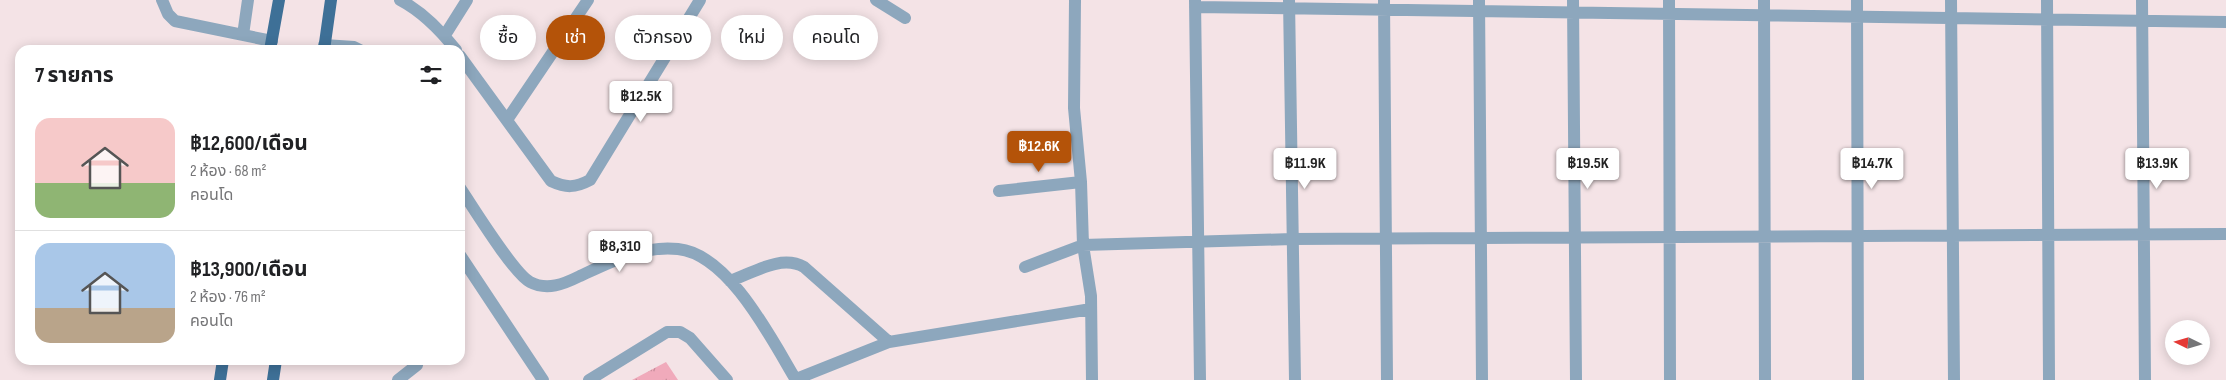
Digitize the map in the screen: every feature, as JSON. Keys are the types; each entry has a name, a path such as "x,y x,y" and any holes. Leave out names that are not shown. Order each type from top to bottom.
{"main road":[{"path":"271,45 278,0"},
{"path":"324,45 331,0"},
{"path":"220,380 222,365"},
{"path":"275,380 276,365"}],"street":[{"path":"243,35 248,0"},
{"path":"400,0 409,5 445,35 452,45"},
{"path":"445,35 467,0"},
{"path":"507,120 588,0"},
{"path":"465,63 551,181 565,187 578,186 590,180 700,0"},
{"path":"876,0 905,18"},
{"path":"1075,0 1074,108 1081,182 1083,245 1091,309 1092,380"},
{"path":"1669,0 1670,380"},
{"path":"1764,0 1765,380"},
{"path":"1856,0 1858,380"},
{"path":"1951,0 1954,380"},
{"path":"2047,0 2050,380"},
{"path":"2142,0 2146,380"},
{"path":"159,1 175,21 243,35 271,45"},
{"path":"1200,380 1195,4 1573,6 1669,14 2226,22"},
{"path":"1289,4 1295,380"},
{"path":"1385,5 1384,238 1387,380"},
{"path":"1479,6 1482,380"},
{"path":"1573,6 1576,380"},
{"path":"1000,191 1081,182"},
{"path":"465,195 516,269 529,282 544,287 562,285 622,257 661,248 680,249 705,259 738,288 796,379 889,342 1091,309"},
{"path":"1025,267 1083,245 1292,238 1480,239 2226,234"},
{"path":"730,281 783,261 795,262 804,267 889,342"},
{"path":"465,263 525,356 543,380"},
{"path":"589,380 667,332 680,332 690,338 727,380"},
{"path":"398,380 417,365"}],"green space":[{"path":"666,362 678,380 632,380"}]}
